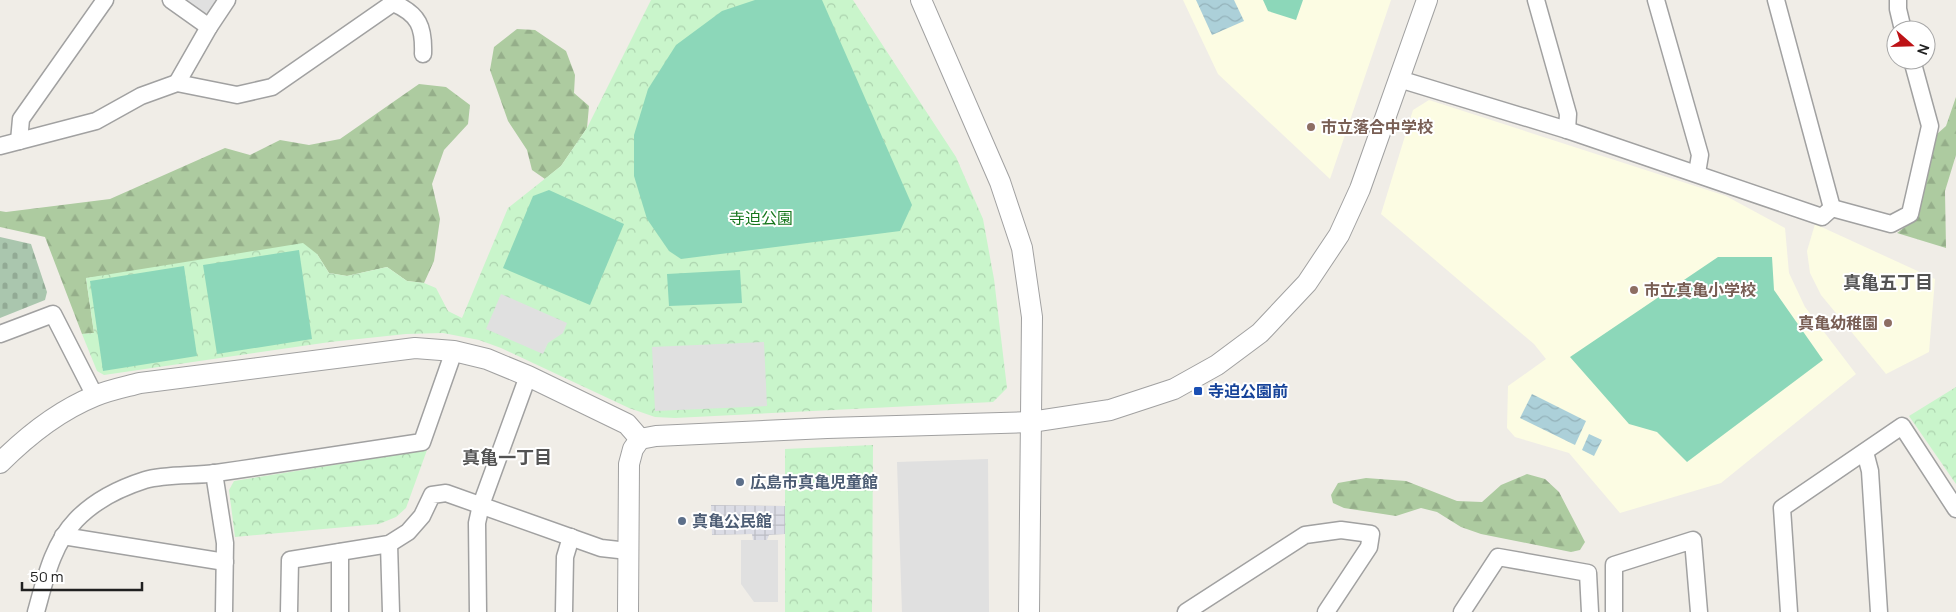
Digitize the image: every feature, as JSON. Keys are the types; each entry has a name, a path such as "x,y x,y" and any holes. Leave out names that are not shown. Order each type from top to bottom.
{"street":[{"path":"18,141 21,120 105,0"},
{"path":"171,0 209,27"},
{"path":"177,83 227,0"},
{"path":"921,0 1000,182 1022,248 1032,317 1029,612"},
{"path":"628,612 629,464 633,450 640,439 656,436 817,429 1031,422 1110,410 1174,389 1217,365 1260,333 1307,283 1339,236 1360,189 1427,0"},
{"path":"1536,0 1568,114 1567,130"},
{"path":"1656,0 1700,155 1697,174"},
{"path":"1776,0 1832,208"},
{"path":"1898,0 1901,20"},
{"path":"0,146 96,121 141,96 177,83 237,95 272,87 394,1 414,16 422,28 424,40 423,54"},
{"path":"1832,208 1891,224 1910,214 1930,126 1915,70"},
{"path":"1399,79 1567,130 1822,217 1832,208"},
{"path":"0,334 53,314 95,396"},
{"path":"0,463 23,440 53,417 95,396 140,383 355,354 416,348 454,351 487,359 528,376 627,424 640,439"},
{"path":"36,612 51,560 63,536 76,520 95,503 120,490 146,480 214,473 422,442 454,351"},
{"path":"478,612 478,523 481,505 528,376"},
{"path":"1788,612 1782,508 1902,426 1956,509"},
{"path":"1866,452 1870,471 1879,612"},
{"path":"214,473 225,544 224,612"},
{"path":"289,612 290,560 389,544 408,532 422,516 432,495 446,493 601,548 628,551"},
{"path":"1186,612 1305,535 1341,530 1371,534 1369,547 1326,612"},
{"path":"63,536 225,562"},
{"path":"564,612 565,557 571,537"},
{"path":"1614,612 1614,565 1693,540 1699,612"},
{"path":"389,544 391,612"},
{"path":"340,552 340,612"},
{"path":"1462,612 1498,557 1588,573 1590,612"}],"shaded area":[{"path":"181,0 220,0 212,12 199,14"},
{"name":"市立落合中学校","path":"1183,0 1391,0 1330,179 1218,74"},
{"name":"市立真亀小学校","path":"1429,100 1726,196 1785,228 1789,273 1805,307 1856,374 1721,483 1620,513 1569,453 1515,437 1507,428 1508,386 1546,359 1534,344 1381,214 1413,110"},
{"name":"真亀幼稚園","path":"1815,224 1935,279 1929,352 1886,374 1821,295 1810,273 1807,251"},
{"path":"501,294 567,323 563,333 548,343 543,354 486,329"},
{"path":"764,342 767,406 655,411 652,347"},
{"path":"988,459 989,612 902,612 897,462"},
{"path":"711,505 785,506 785,534 769,535 767,540 753,540 752,534 712,535"},
{"path":"741,540 778,540 778,602 754,602 741,584"}],"green space":[{"name":"寺迫公園","path":"651,0 853,0 956,157 983,219 994,279 1007,388 993,402 675,418 655,417 629,408 501,348 479,340 443,333 406,334 330,342 104,375 97,371 82,334 94,333 86,278 303,243 317,254 329,273 347,276 387,267 407,281 424,283 436,288 448,311 462,318 508,208 561,166 587,128"},
{"path":"755,0 822,0 912,205 900,231 681,259 669,251 647,219 634,176 634,135 648,89 676,45 722,11"},
{"path":"1263,0 1303,0 1296,20 1268,11"},
{"path":"517,29 535,30 566,51 575,75 574,93 589,106 587,128 561,166 545,179 532,170 527,150 508,121 490,70 494,47"},
{"path":"419,84 446,87 470,105 468,124 444,150 432,184 440,219 434,261 424,283 407,281 387,267 347,276 329,273 317,254 86,278 94,333 82,334 45,237 0,227 0,211 6,212 110,199 225,148 250,155 280,140 309,145 340,139"},
{"path":"1956,97 1956,155 1945,191 1946,248 1897,233 1917,218 1937,134 1946,126"},
{"path":"549,190 624,224 590,305 503,268 533,196"},
{"path":"0,237 31,244 47,292 45,300 0,318"},
{"path":"299,250 312,339 217,354 203,265"},
{"path":"1718,257 1772,257 1774,290 1823,360 1687,462 1657,432 1629,424 1570,357"},
{"path":"184,266 197,356 103,371 90,281"},
{"path":"740,270 742,303 669,306 667,274"},
{"path":"1956,387 1956,484 1909,416"},
{"path":"873,445 872,612 785,612 785,449"},
{"path":"427,450 406,508 396,517 379,524 235,537 229,490 234,481"},
{"path":"1527,474 1545,479 1559,492 1585,542 1580,550 1571,552 1481,534 1461,527 1437,512 1421,508 1396,516 1344,508 1333,503 1331,495 1338,483 1366,478 1406,481 1457,501 1482,502 1501,485"}],"water":[{"path":"1196,0 1234,0 1244,21 1212,35"},
{"path":"1532,394 1586,421 1575,445 1520,418"},
{"path":"1589,434 1602,440 1594,456 1582,450"}],"place":[{"name":"市立落合中学校","path":"1311,127"},
{"name":"市立真亀小学校","path":"1634,290"},
{"name":"真亀幼稚園","path":"1888,323"},
{"name":"寺迫公園前","path":"1198,391"},
{"name":"広島市真亀児童館","path":"740,482"},
{"name":"真亀公民館","path":"682,521"}],"district":[{"name":"真亀五丁目","path":"1888,282"},
{"name":"真亀一丁目","path":"507,457"}]}
